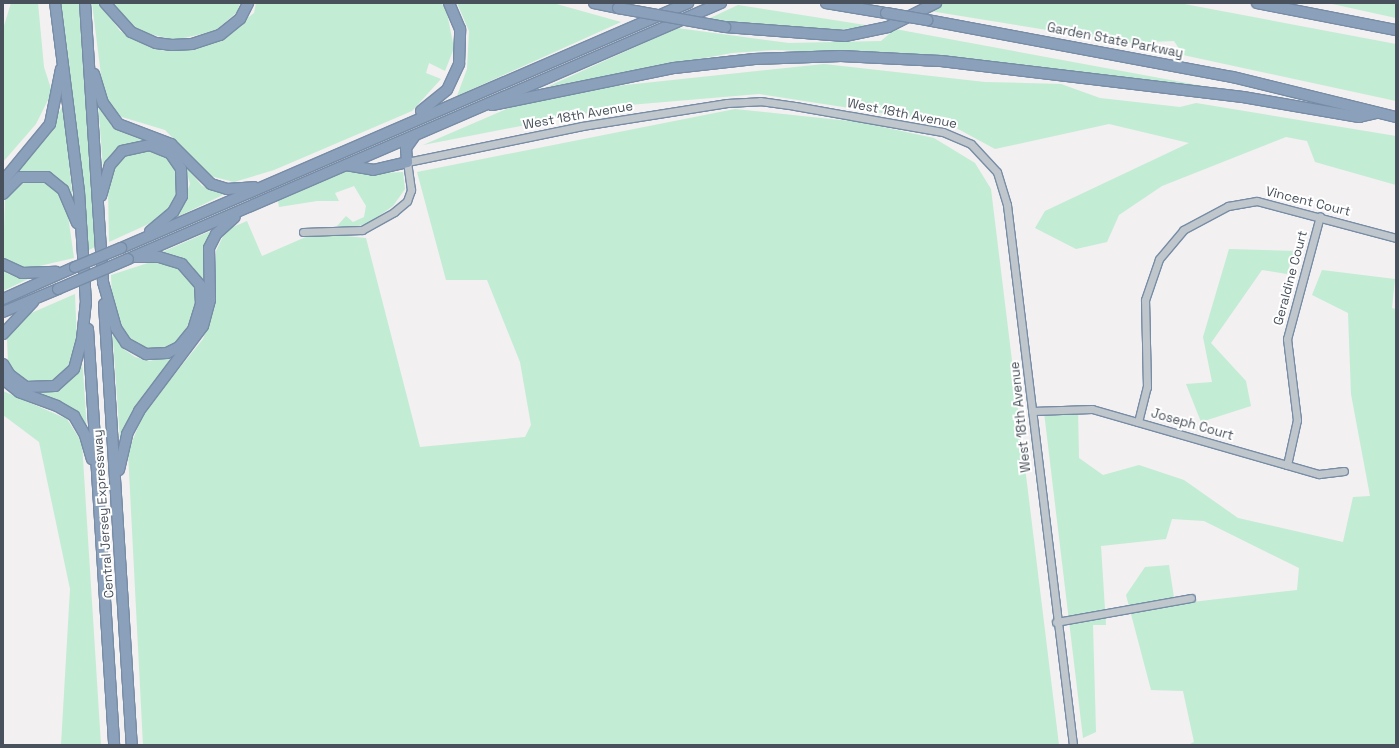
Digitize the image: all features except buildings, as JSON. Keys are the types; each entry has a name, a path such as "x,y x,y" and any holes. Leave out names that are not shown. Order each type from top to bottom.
{"highway":[{"path":"3,364 16,381 30,388 47,388 63,382 80,354 86,303 82,238 62,53 55,3"},
{"path":"85,3 103,282 116,328 126,342 140,352 154,355 179,347 193,330 200,312 202,293 198,281 190,269 174,260 130,258"},
{"path":"105,3 131,32 156,43 172,45 192,44 220,35 240,19 248,3"},
{"path":"387,131 436,102 455,76 461,43 449,3"},
{"path":"594,3 725,27 845,36 888,27 936,3"},
{"path":"3,299 387,131 688,3"},
{"path":"3,312 249,208 346,165 492,105 721,3"},
{"name":"Garden State Parkway","path":"826,3 927,20 1229,76 1396,117"},
{"path":"1257,3 1396,30"},
{"path":"3,181 40,140 53,119 62,53"},
{"path":"88,53 103,103 118,124 171,144 211,184 227,189 262,186"},
{"path":"492,105 674,68 754,59 841,56 940,60 1243,97 1359,117 1377,113"},
{"path":"346,165 373,170 407,162 406,148 414,137"},
{"path":"98,208 107,172 122,151 150,145 173,156 184,179 180,202 168,217 135,242"},
{"path":"3,194 16,180 26,176 52,180 70,203 82,238"},
{"path":"116,496 123,448 133,421 203,326 210,300 207,259 211,243 226,224 249,208"},
{"path":"3,264 30,274 71,269"},
{"name":"Central Jersey Expressway","path":"103,282 132,745"},
{"path":"3,334 40,296"},
{"name":"Central Jersey Expressway","path":"86,303 114,745"},
{"path":"3,379 19,392 57,406 74,416 85,434 97,485"}],"street":[{"name":"West 18th Avenue","path":"407,162 574,128 744,101 795,106 958,137 988,159 1004,191 1072,745"},
{"path":"303,232 362,230 394,212 407,201 411,190 407,162"},
{"name":"Vincent Court","path":"1138,422 1147,387 1144,306 1156,265 1169,243 1183,230 1236,203 1265,201 1396,238"},
{"name":"Geraldine Court","path":"1288,465 1296,420 1287,339 1320,216"},
{"name":"Joseph Court","path":"1032,411 1083,408 1138,422 1319,474 1344,472"},
{"path":"1056,622 1191,598"}],"green space":[{"path":"11,3 38,3 44,67 52,92 36,124 3,162 3,29"},
{"path":"60,3 79,3 97,246 87,251 72,88"},
{"path":"92,3 100,3 120,31 149,47 165,51 215,43 254,13 256,3 441,3 446,8 454,48 445,71 429,63 426,73 441,79 412,111 274,170 234,182 210,176 165,130 122,117 105,107"},
{"path":"112,3 240,3 237,12 215,31 175,40 133,30"},
{"path":"457,3 553,3 621,22 457,96 467,69 469,31"},
{"path":"941,3 1179,3 1396,44 1396,101 1183,55 1174,41 1128,43 930,11"},
{"path":"1327,3 1396,3 1396,18 1337,5"},
{"path":"738,5 878,27 804,31 706,20"},
{"path":"677,28 789,43 881,41 895,29 1203,86 863,53 774,50 732,53 547,87"},
{"path":"824,64 985,82 1061,84 1100,98 1180,107 1196,103 1396,136 1396,185 1315,162 1307,141 1286,137 1162,186 1119,215 1107,242 1076,249 1035,228 1045,211 1189,143 1109,124 995,149 947,123 759,94 629,105 423,145 541,94"},
{"path":"98,103 118,129 150,140 124,146 103,167"},
{"path":"63,105 73,201 63,183 49,174 15,174 46,137"},
{"path":"735,109 859,122 934,138 975,163 991,189 1059,745 143,745 128,452 144,412 203,339 213,309 216,251 226,230 247,221 262,256 315,233 366,238 420,447 525,437 531,425 520,362 487,280 446,280 417,172"},
{"path":"148,149 166,156 178,173 177,191 170,208 155,221 109,242 108,190 115,162 128,152"},
{"path":"185,165 202,186 227,193 177,217 190,184"},
{"path":"350,169 363,174 403,172 405,189 393,206 370,222 353,228 337,226 346,216 353,222 364,217 366,206 354,186 335,193 339,201 317,201 279,207 278,201"},
{"path":"31,179 44,181 55,189 67,208 74,258 35,267 17,267 3,257 5,200 18,183"},
{"path":"215,229 203,249 204,287 193,267 180,257 160,253"},
{"path":"1229,249 1294,251 1287,274 1262,270 1211,343 1246,381 1251,406 1201,422 1186,384 1212,382 1203,337"},
{"path":"151,262 179,267 194,285 197,299 195,313 185,330 176,342 164,349 144,349 128,340 119,329 112,302 111,275"},
{"path":"3,269 8,274 28,279 3,291"},
{"path":"1322,270 1395,279 1392,308 1396,309 1396,745 1188,745 1194,742 1183,691 1151,690 1126,595 1145,567 1169,565 1175,604 1297,590 1299,568 1204,521 1172,519 1166,539 1101,546 1106,625 1093,625 1096,732 1083,738 1044,412 1078,408 1079,458 1103,475 1139,465 1184,480 1238,518 1343,542 1353,497 1370,496 1351,394 1348,313 1312,295"},
{"path":"75,294 77,343 70,367 54,381 39,385 20,378 8,363 7,339 11,330 29,314"},
{"path":"112,325 125,350 135,357 150,361 180,351 120,440"},
{"path":"82,363 87,431 74,411 28,392 62,387"},
{"path":"3,391 67,419 82,443 101,745 61,745 70,589 39,442 3,415"}]}
